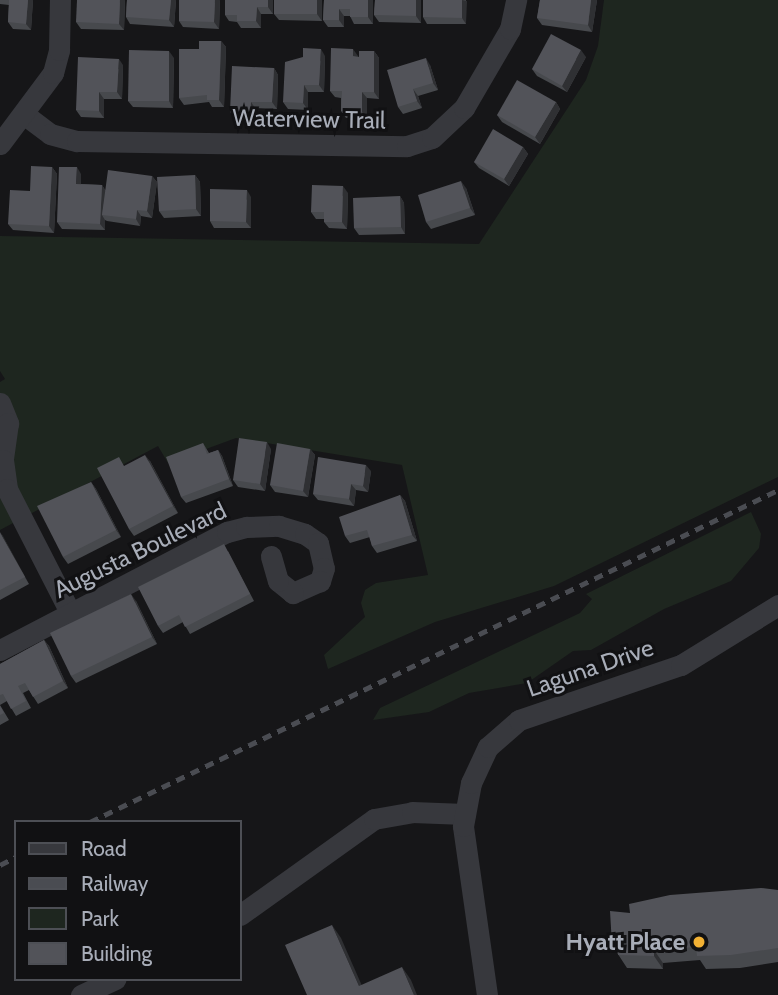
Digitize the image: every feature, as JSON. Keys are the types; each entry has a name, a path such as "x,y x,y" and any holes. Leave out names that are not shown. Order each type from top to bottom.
{"street":[{"path":"4,137 25,115 54,73 59,50 60,0"},
{"name":"Waterview Trail","path":"25,115 50,134 78,141 407,146 432,138 464,108 510,29 516,0"},
{"path":"0,403 8,424 3,460 7,489 70,612"},
{"name":"Augusta Boulevard","path":"0,650 227,532 247,527 279,526 306,534 318,543 324,568 320,581 293,593 278,580 271,556"},
{"name":"Laguna Drive","path":"487,995 465,814 471,783 488,747 519,720 681,664 778,605"},
{"path":"242,914 374,820 412,812 465,814"},
{"path":"81,995 112,981"}],"green space":[{"path":"604,0 778,0 778,477 554,586 435,622 328,669 324,655 365,617 361,603 365,590 376,583 428,575 402,465 236,438 168,463 158,446 0,530 0,382 5,379 0,371 0,236 479,244 586,80 598,46"},
{"path":"751,512 761,534 759,548 731,581 664,609 591,650 573,651 527,683 469,693 429,712 373,720 380,708 580,613 592,599 586,594"}],"building":[{"path":"9,0 28,0 26,24 8,22"},
{"path":"77,0 120,0 119,24 76,22"},
{"path":"127,0 171,0 169,20 126,17"},
{"path":"179,0 215,0 214,22 179,21"},
{"path":"225,0 268,0 268,7 257,7 256,21 237,21 237,15 225,15"},
{"path":"274,0 317,0 317,14 274,14"},
{"path":"324,0 368,0 368,17 350,17 350,9 339,9 339,20 323,20"},
{"path":"375,0 416,0 416,16 374,15"},
{"path":"423,0 462,0 462,18 423,17"},
{"path":"540,0 591,0 588,25 537,18"},
{"path":"551,34 581,50 562,86 532,69"},
{"path":"199,41 221,41 219,100 207,100 207,95 179,98 179,49 199,49"},
{"path":"303,48 321,49 319,85 304,85 303,103 283,102 285,62 303,57"},
{"path":"331,48 353,49 353,56 359,57 359,51 374,51 374,92 362,92 362,112 341,111 342,91 330,91"},
{"path":"129,50 169,51 169,101 128,101"},
{"path":"78,57 119,59 117,92 99,92 99,111 76,110"},
{"path":"426,58 433,83 413,89 417,101 398,107 387,70"},
{"path":"232,66 274,68 272,102 251,102 250,113 230,112"},
{"path":"517,80 556,102 535,137 497,115"},
{"path":"493,129 523,147 504,179 474,162"},
{"path":"31,166 52,167 49,226 8,224 10,190 30,191"},
{"path":"59,167 77,167 76,184 102,185 100,224 57,222"},
{"path":"108,170 152,176 147,211 137,210 136,219 102,215"},
{"path":"195,175 196,209 159,211 157,177"},
{"path":"461,181 470,208 426,222 418,195"},
{"path":"312,185 343,186 342,222 324,222 324,212 311,212"},
{"path":"210,189 247,190 246,222 210,221"},
{"path":"400,196 401,227 354,228 353,198"},
{"path":"239,438 267,442 260,484 233,480"},
{"path":"203,443 207,454 218,450 229,479 181,497 166,457"},
{"path":"277,443 310,449 303,491 270,485"},
{"path":"145,455 173,506 129,529 97,468 119,457 124,466"},
{"path":"318,457 366,465 363,486 351,484 349,499 313,494"},
{"path":"91,482 116,530 63,557 37,506"},
{"path":"400,495 412,535 372,546 367,530 345,536 339,517"},
{"path":"0,533 25,577 0,590"},
{"path":"224,544 250,594 185,627 179,615 158,626 138,587"},
{"path":"131,594 152,637 71,676 50,633"},
{"path":"44,640 63,681 33,697 25,683 18,686 26,701 11,709 3,694 0,695 0,664"},
{"name":"Hyatt Place","path":"761,888 778,890 778,948 731,955 697,956 696,947 654,950 654,956 618,955 618,945 612,945 610,911 630,913 629,904 670,895"},
{"path":"332,925 359,986 402,967 414,995 307,995 285,945"}],"railway":[{"path":"94,820 778,490"},
{"path":"0,865 14,858"}],"place":[{"name":"Hyatt Place","path":"699,942"}]}
